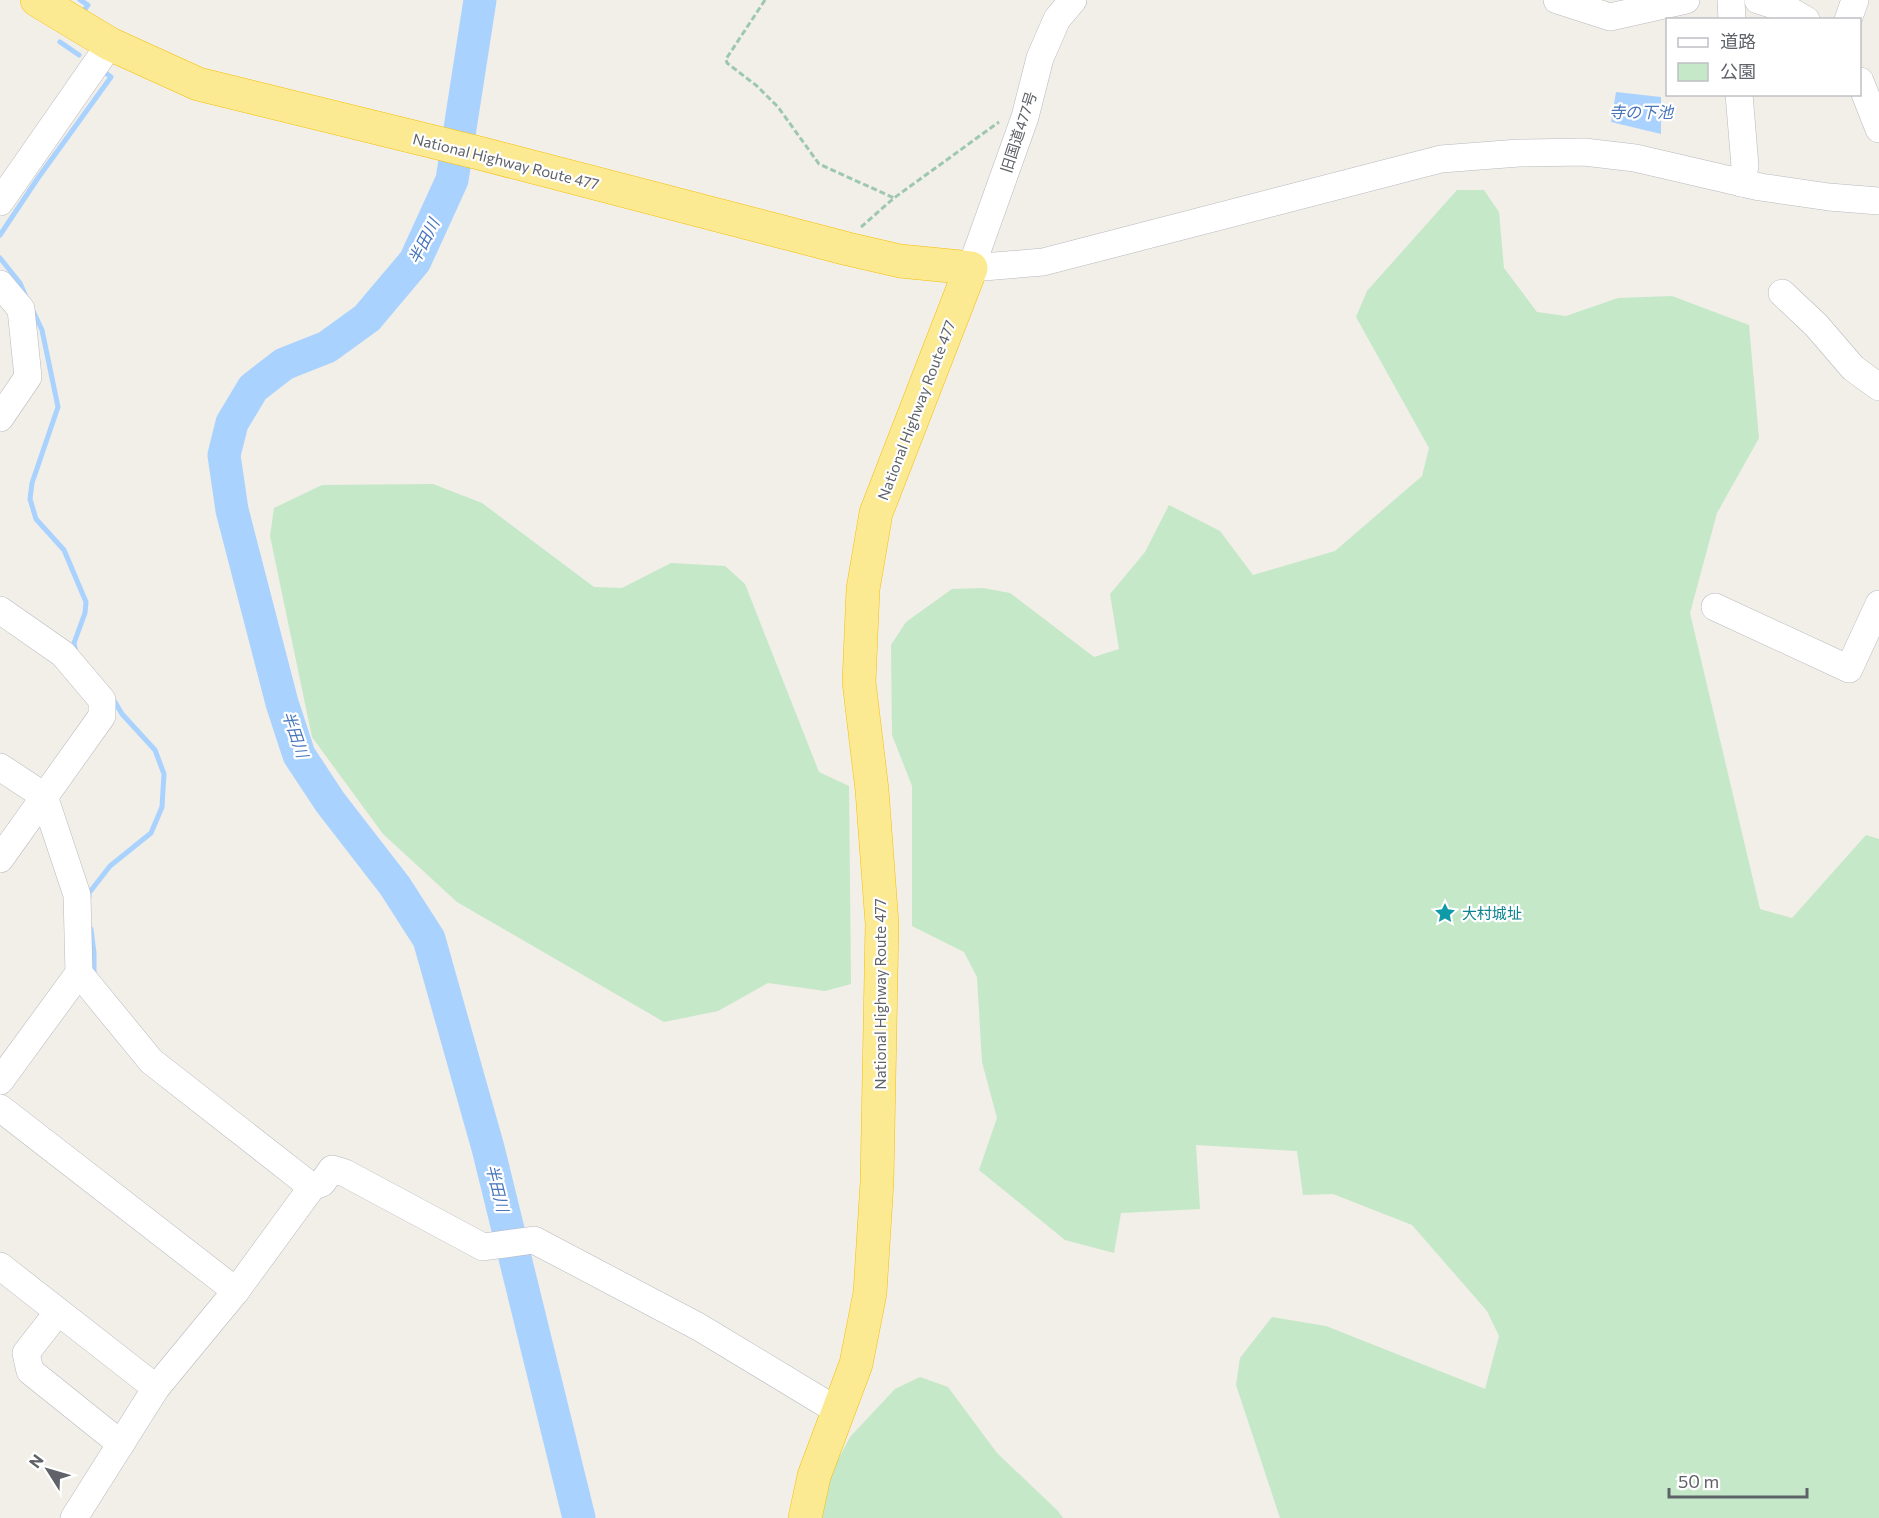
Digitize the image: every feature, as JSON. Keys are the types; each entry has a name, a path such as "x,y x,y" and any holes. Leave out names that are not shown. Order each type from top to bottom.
{"highway":[{"name":"National Highway Route 477","path":"37,0 110,44 198,84 479,153 848,249 900,261 971,268 876,513 863,589 859,682 872,790 882,924 877,1182 870,1293 856,1364 814,1476 805,1518"}],"street":[{"name":"旧国道477号","path":"971,268 1025,117 1040,58 1057,19 1073,0"},
{"path":"1557,0 1611,16 1686,0"},
{"path":"1731,0 1732,18"},
{"path":"1758,0 1789,10 1803,18"},
{"path":"1849,18 1855,0"},
{"path":"0,202 110,44"},
{"path":"1861,83 1877,116"},
{"path":"1739,96 1745,166 1742,183"},
{"path":"971,268 1043,262 1441,159 1519,153 1584,152 1635,158 1760,187 1829,197 1879,201"},
{"path":"0,284 21,309 28,377 0,418"},
{"path":"1782,294 1816,325 1853,369 1879,387"},
{"path":"1715,607 1849,669 1879,604"},
{"path":"0,610 63,654 102,700 102,716 0,859"},
{"path":"0,767 44,796 77,895 79,973 0,1081"},
{"path":"79,973 151,1061 312,1187"},
{"path":"0,1108 236,1291"},
{"path":"74,1518 156,1388 236,1291 312,1187 322,1183 332,1169 345,1173 483,1247 534,1240 699,1327 838,1411"},
{"path":"0,1266 156,1388"},
{"path":"58,1312 26,1353 30,1371 121,1444"}],"path":[{"path":"765,0 726,59 728,63 757,86 778,107 819,164 894,198"},
{"path":"848,249 858,230 894,198 1005,118 1025,117"}],"green space":[{"path":"1457,190 1484,190 1499,212 1504,268 1537,312 1566,316 1618,298 1672,296 1749,325 1759,438 1717,513 1690,613 1760,909 1792,918 1866,835 1879,839 1879,1518 1280,1518 1236,1385 1240,1358 1272,1317 1326,1326 1485,1389 1499,1336 1487,1311 1412,1225 1333,1194 1303,1195 1297,1151 1196,1145 1200,1209 1121,1213 1114,1253 1065,1240 979,1170 997,1118 982,1062 977,977 964,952 912,926 912,786 892,735 891,645 906,622 952,589 983,588 1010,593 1094,657 1119,649 1110,594 1145,552 1169,505 1220,531 1253,575 1335,551 1422,476 1429,448 1356,317 1367,291"},
{"path":"433,484 482,503 594,587 622,588 671,563 725,566 745,584 819,772 849,786 851,984 825,991 768,983 718,1011 664,1022 457,902 383,834 312,737 270,536 274,508 322,485"},
{"path":"920,1377 948,1387 997,1453 1063,1518 822,1518 824,1486 850,1437 895,1389"}],"water":[{"name":"寺の下池","path":"1616,92 1661,97 1661,134 1611,122"}],"waterway":[{"path":"80,0 88,5 82,13"},
{"name":"半田川","path":"480,0 452,180 415,261 367,318 327,347 284,364 253,388 232,423 224,455 232,510 282,703 299,755 330,802 395,886 429,939 488,1148 579,1518"},
{"path":"60,42 79,55"},
{"path":"0,235 111,77 107,74"},
{"path":"0,258 20,283 26,297"},
{"path":"33,311 42,330 58,407 32,483 30,499 36,519 64,550 86,602 85,613 74,643 76,653"},
{"path":"89,897 89,893 110,866 151,833 162,807 164,774 155,750 122,714 112,697"},
{"path":"91,929 94,977"}],"place":[{"name":"大村城址","path":"1445,913"}]}
